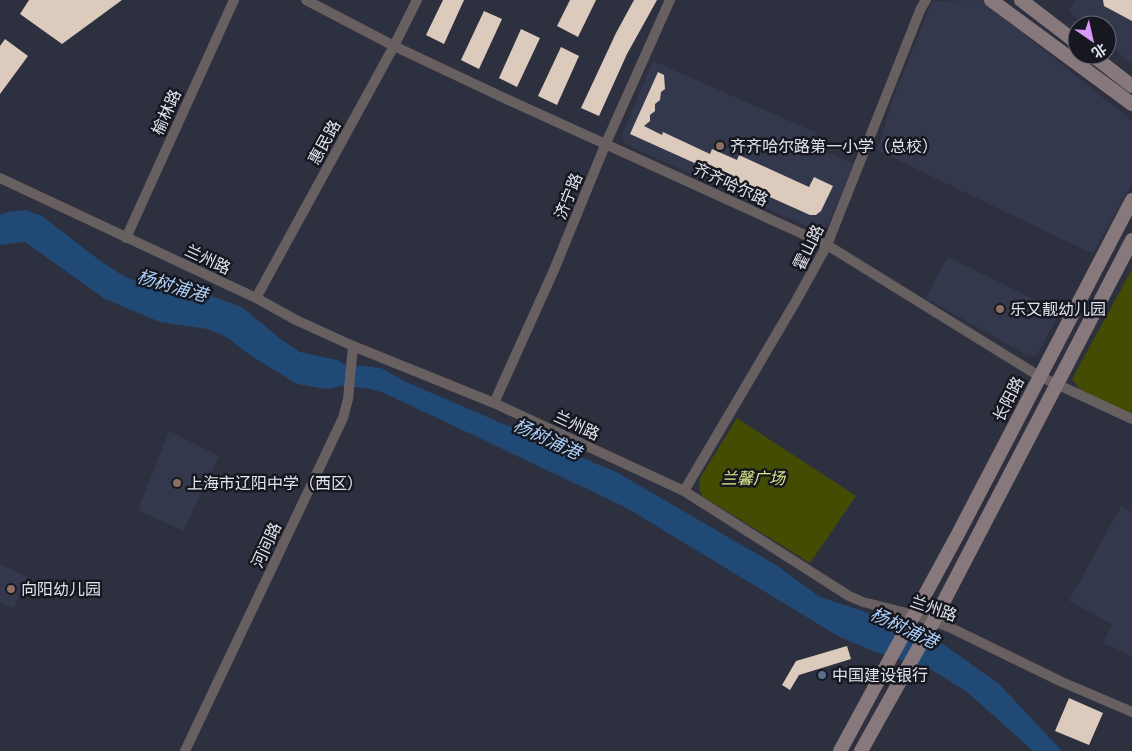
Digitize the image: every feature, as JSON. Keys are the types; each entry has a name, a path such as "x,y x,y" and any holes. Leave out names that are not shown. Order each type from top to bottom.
{"main road":[{"path":"992,0 1132,104"},
{"path":"1022,0 1067,35"},
{"path":"1105,65 1132,86"},
{"name":"长阳路","path":"840,751 915,615 1132,200"},
{"path":"860,751 933,622 1132,240"}],"street":[{"name":"榆林路","path":"126,238 234,0"},
{"name":"齐齐哈尔路","path":"306,0 394,46 502,97 828,245 1039,376 1132,419"},
{"name":"惠民路","path":"256,298 394,46 417,0"},
{"name":"济宁路","path":"494,403 554,270 606,143 670,0"},
{"name":"霍山路","path":"684,491 828,245 921,8 926,0"},
{"name":"兰州路","path":"0,178 256,298 296,320 353,346 494,403 684,491 849,596 862,602 915,615 949,627 1062,682 1132,712"},
{"name":"河间路","path":"185,751 343,418 348,399 353,346"}],"shaded area":[{"path":"982,0 1132,121 1132,183 1093,254 877,150 893,99 932,1"},
{"path":"1075,0 1132,0 1132,64 1117,51 1117,15 1074,15 1069,11"},
{"name":"齐齐哈尔路第一小学（总校）","path":"653,61 817,133 812,146 854,164 825,231 817,231 627,145 623,140 623,132"},
{"name":"乐又靓幼儿园","path":"948,257 1060,312 1037,355 1028,356 925,298"},
{"name":"上海市辽阳中学（西区）","path":"169,431 219,456 183,531 138,510"},
{"path":"1121,506 1132,512 1132,656 1103,643 1112,624 1069,601"},
{"name":"向阳幼儿园","path":"0,564 27,577 14,608 0,602"}],"green space":[{"path":"1132,269 1132,414 1082,392 1072,379"},
{"name":"兰馨广场","path":"737,418 856,496 810,563 702,496 699,487 700,478"}],"water":[{"name":"杨树浦港","path":"25,210 42,216 99,260 125,277 167,290 204,294 223,300 243,308 300,352 337,360 344,364 381,368 406,382 618,473 776,565 820,597 887,619 943,644 999,684 1062,751 1033,751 966,691 930,669 873,651 838,636 625,507 384,393 366,388 342,386 326,389 297,384 251,356 228,338 208,329 160,322 105,299 25,242 0,245 0,215"}],"building":[{"path":"29,0 122,0 62,44 20,14"},
{"path":"443,0 464,0 444,44 426,35"},
{"path":"570,0 596,0 578,37 557,26"},
{"path":"634,0 657,0 627,54 599,116 581,108 616,33"},
{"path":"1103,0 1132,0 1132,21 1104,6"},
{"path":"484,11 502,19 479,69 461,60"},
{"path":"521,29 540,38 517,87 499,78"},
{"path":"5,39 28,56 0,94 0,46"},
{"path":"561,47 579,56 557,105 538,96"},
{"path":"658,72 664,75 665,89 661,92 660,100 655,104 655,111 650,115 650,121 644,126 662,135 663,132 710,154 712,149 737,160 739,155 809,187 814,177 833,186 821,211 816,215 810,215 630,134"},
{"path":"847,646 851,659 799,675 790,690 782,685 796,661"},
{"path":"1069,698 1103,713 1089,745 1055,731"}],"place":[{"name":"齐齐哈尔路第一小学（总校）","path":"720,146"},
{"name":"乐又靓幼儿园","path":"1000,309"},
{"name":"上海市辽阳中学（西区）","path":"177,483"},
{"name":"向阳幼儿园","path":"11,589"},
{"name":"中国建设银行","path":"822,675"}]}
